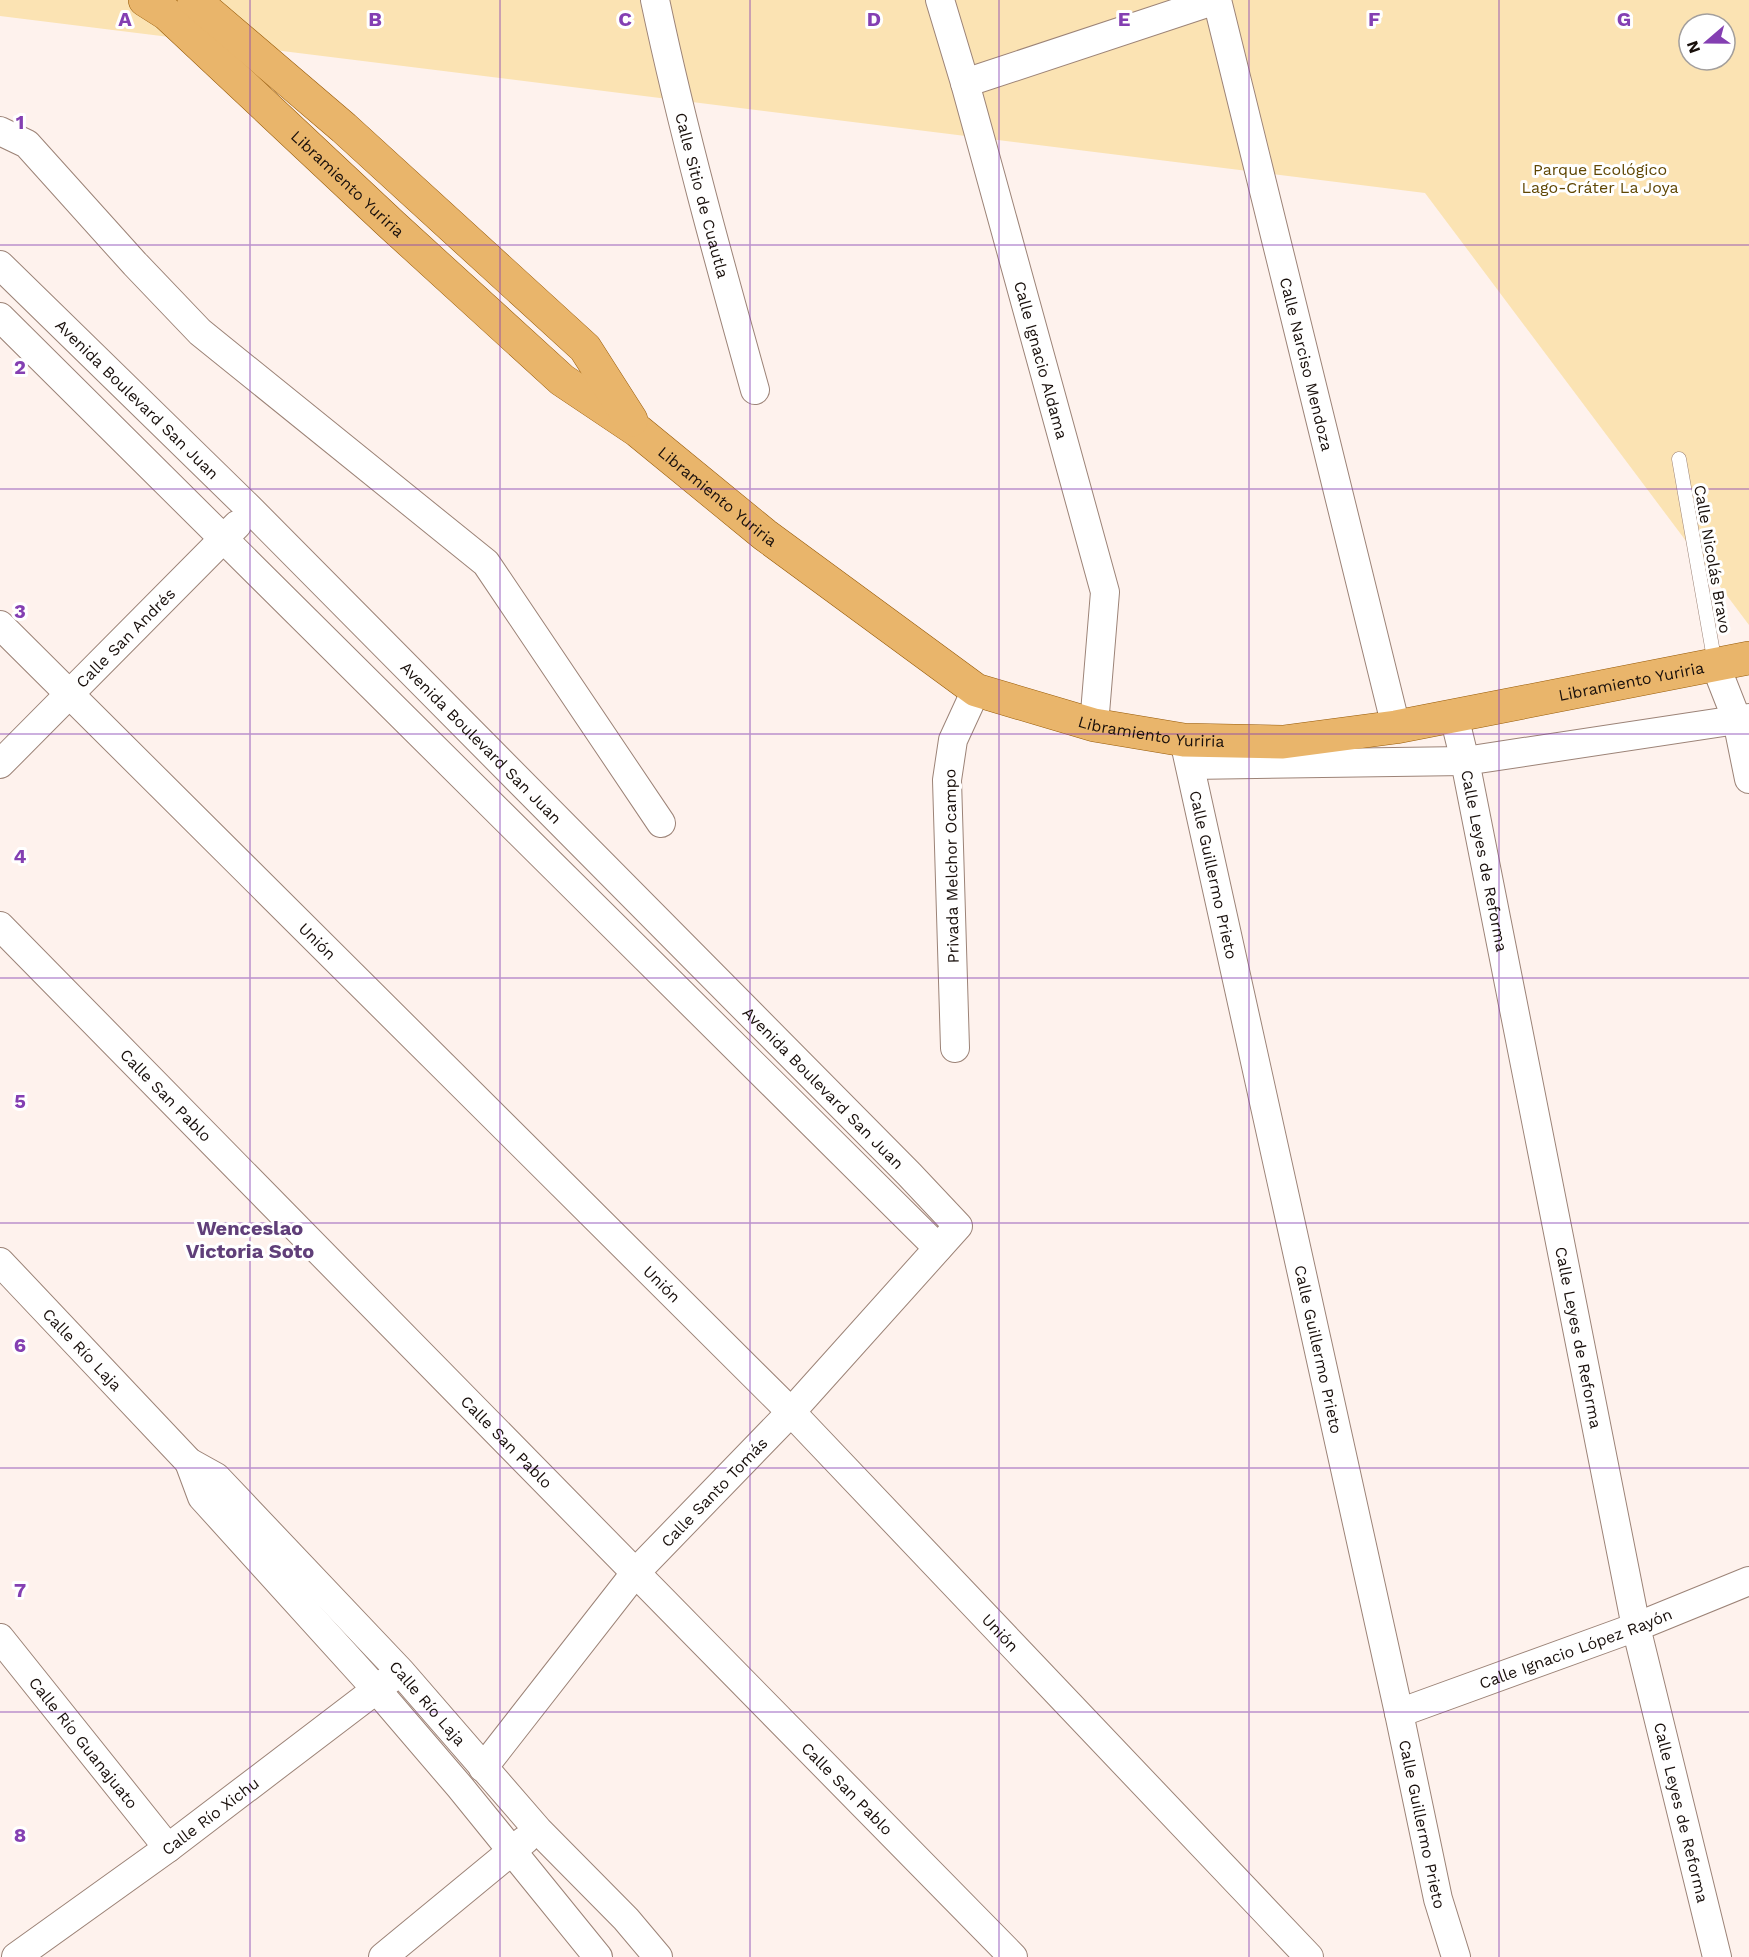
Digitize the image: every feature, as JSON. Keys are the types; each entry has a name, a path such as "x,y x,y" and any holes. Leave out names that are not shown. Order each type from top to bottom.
{"main road":[{"name":"Libramiento Yuriria","path":"145,0 167,14 392,225 562,380 638,431 765,535 976,690 1187,753 1396,727 1749,658"},
{"path":"187,0 279,94 392,225"},
{"name":"Libramiento Yuriria","path":"194,0 344,128 585,348 638,431"}],"street":[{"name":"Calle Sitio de Cuautla","path":"656,0 671,73 706,215 754,390"},
{"name":"Calle Ignacio Aldama","path":"940,0 965,82 1105,592 1094,725"},
{"path":"965,82 1217,0"},
{"name":"Calle Narciso Mendoza","path":"1217,0 1396,727"},
{"path":"0,131 27,144 200,332 486,563 661,823"},
{"name":"Avenida Boulevard San Juan","path":"0,265 250,510 901,1165 958,1226"},
{"name":"Avenida Boulevard San Juan","path":"0,317 938,1248"},
{"name":"Calle San Andrés","path":"0,764 224,539 250,510"},
{"name":"Unión","path":"0,625 791,1412 1309,1957"},
{"path":"1715,664 1743,719 1749,779"},
{"name":"Privada Melchor Ocampo","path":"955,1048 948,780 953,740 976,690"},
{"name":"Calle Leyes de Reforma","path":"1454,716 1465,761 1636,1627 1717,1957"},
{"path":"1187,753 1465,761 1743,719"},
{"name":"Calle Guillermo Prieto","path":"1187,753 1438,1899 1456,1957"},
{"name":"Calle San Pablo","path":"0,926 1013,1957"},
{"name":"Calle Santo Tomás","path":"483,1768 636,1572 791,1412 958,1226"},
{"name":"Calle Río Laja","path":"0,1262 189,1462 216,1477 401,1672 538,1830 626,1918 658,1957"},
{"name":"Calle Río Laja","path":"189,1462 202,1497 376,1689 460,1786 598,1957"},
{"name":"Calle Ignacio López Rayón","path":"1399,1713 1636,1627 1749,1581"},
{"name":"Calle Río Guanajuato","path":"0,1638 168,1848"},
{"name":"Calle Río Xichu","path":"16,1957 168,1848 401,1672"},
{"path":"383,1957 538,1830"}],"lane":[{"name":"Calle Nicolás Bravo","path":"1679,459 1715,664"}],"green space":[{"name":"Parque Ecológico Lago-Cráter La Joya","path":"0,0 1749,0 1749,625 1425,193 0,16"}],"district":[{"name":"Wenceslao Victoria Soto","path":"250,1240"}]}
